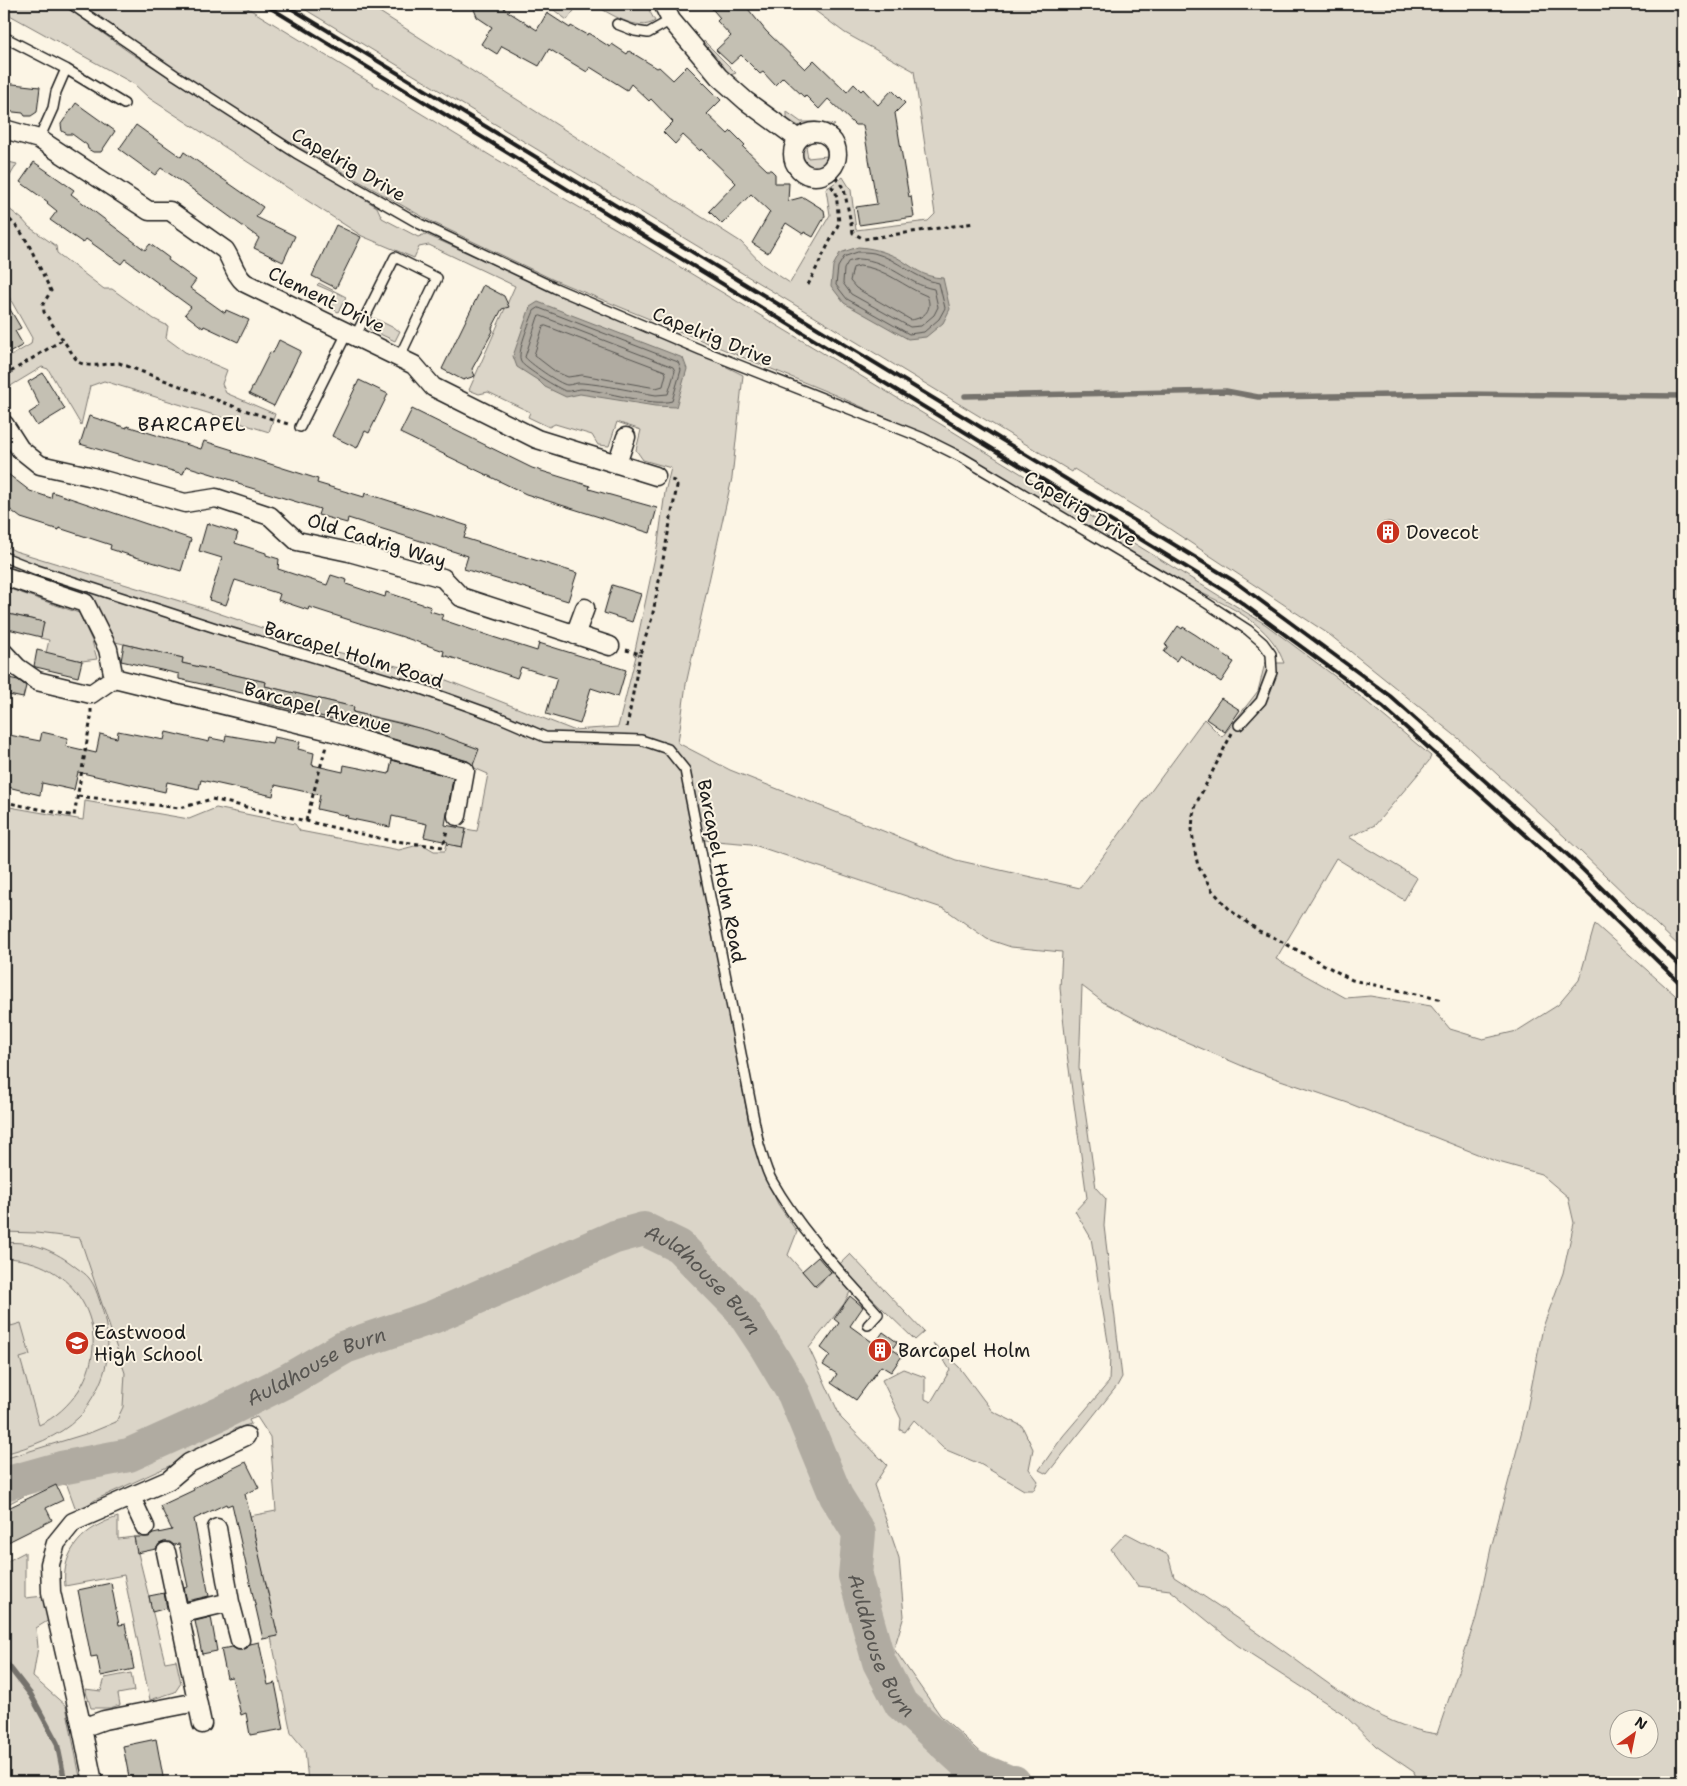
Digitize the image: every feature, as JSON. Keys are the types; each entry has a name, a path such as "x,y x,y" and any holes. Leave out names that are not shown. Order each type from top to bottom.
{"street":[{"path":"667,12 719,77 746,101 798,139"},
{"name":"Clement Drive","path":"4,129 39,139 149,212 170,211 226,250 231,258 237,277 245,283 414,365 433,387 538,439 656,476"},
{"path":"810,131 825,133 836,143 838,157 827,173 811,176 800,171 794,161 793,150 798,139 810,131"},
{"name":"Old Cadrig Way","path":"4,424 20,449 40,464 185,503 216,498 270,516 297,541 349,552 444,578 461,597 610,646"},
{"path":"617,464 626,437"},
{"path":"4,576 85,602 108,649 114,678 91,694 38,681 17,667 4,653"},
{"path":"575,635 585,608"},
{"name":"Barcapel Avenue","path":"114,678 330,731 465,771 457,816"},
{"path":"93,1782 51,1592 50,1564 56,1543 73,1522 169,1480 189,1463 246,1436"},
{"path":"131,1497 145,1527"},
{"path":"217,1528 230,1602 240,1640"},
{"path":"166,1552 202,1724"},
{"path":"179,1614 230,1602"},
{"path":"82,1728 104,1720 197,1702"}],"lane":[{"name":"Capelrig Drive","path":"71,4 175,75 296,153 420,224 555,288 961,456 1197,597 1248,630 1263,643 1271,654 1272,672 1261,701 1239,725"},
{"path":"617,24 635,31 648,33 667,12"},
{"path":"4,37 124,104"},
{"path":"39,139 53,108 56,92 66,70"},
{"path":"300,428 395,257 437,278 398,358"},
{"name":"Barcapel Holm Road","path":"4,557 37,570 222,630 421,689 496,716 545,737 641,740 668,749 685,770 759,1145 770,1180 831,1262 878,1314 868,1325"}],"path":[{"path":"827,173 844,189 853,233 864,239 974,223"},
{"path":"808,285 839,223 836,192 827,173"},
{"path":"4,214 19,228 28,243 51,291 43,304 44,312 78,362 85,365 119,363 238,408 300,428"},
{"path":"4,376 62,340"},
{"path":"626,739 640,654 652,618 677,486"},
{"path":"610,646 640,654"},
{"path":"4,802 74,816 92,718 91,694"},
{"path":"1239,725 1230,735 1197,802 1193,816 1192,831 1198,866 1212,890 1230,911 1259,931 1352,980 1443,1000"},
{"path":"306,821 330,731"},
{"path":"78,796 180,808 212,799 387,840 443,847 450,815 457,816"}],"shaded area":[{"path":"4,4 62,4 129,52 377,207 382,218 418,237 425,234 597,311 707,357 743,375 732,478 686,684 678,743 730,770 956,860 1080,888 1204,719 1222,737 1258,691 1265,663 1284,663 1278,649 1265,632 1245,616 1189,587 957,449 835,395 554,280 432,222 296,146 123,39 77,4 241,4 491,156 637,241 952,431 1265,624 1349,687 1431,756 1429,761 1375,825 1349,837 1417,878 1404,900 1336,858 1276,959 1346,998 1370,996 1431,1006 1450,1029 1483,1039 1517,1031 1558,1005 1579,980 1595,924 1683,1002 1683,1782 1418,1782 1414,1772 1376,1746 1342,1713 1237,1645 1170,1590 1138,1586 1111,1549 1126,1533 1168,1555 1174,1577 1250,1627 1332,1686 1393,1722 1437,1734 1476,1618 1491,1548 1526,1415 1543,1327 1563,1273 1574,1223 1568,1197 1541,1174 1495,1161 1348,1103 1254,1071 1149,1026 1103,1002 1082,986 1079,1068 1096,1188 1106,1199 1104,1226 1122,1377 1117,1386 1047,1474 1039,1470 1063,1436 1109,1382 1110,1354 1091,1238 1075,1211 1087,1198 1060,988 1062,952 1011,947 987,939 945,909 751,844 693,839 723,977 750,1130 761,1167 778,1204 797,1232 788,1255 816,1287 850,1254 924,1332 915,1340 855,1282 844,1304 809,1348 841,1418 887,1465 874,1485 899,1558 904,1616 894,1649 940,1715 999,1769 1032,1782 308,1782 305,1750 291,1733 271,1637 277,1636 250,1516 276,1511 270,1437 257,1417 249,1420 251,1424 234,1429 228,1439 95,1500 80,1510 75,1507 67,1485 51,1482 4,1506 4,1459 92,1432 116,1422 123,1407 125,1373 80,1238 36,1233 4,1232 4,806 83,820 85,801 189,819 216,808 295,824 300,831 399,850 422,844 434,851 445,851 447,844 462,847 466,829 477,831 488,774 472,767 478,749 406,724 353,712 354,707 265,686 266,682 182,663 183,658 111,641 92,598 4,569 4,545 15,551 206,609 324,649 431,674 573,730 618,727 636,656 634,655 658,543 665,492 671,468 643,460 636,450 641,430 617,422 609,446 598,445 592,435 555,424 549,427 528,417 530,412 488,392 479,394 469,390 515,286 429,245 419,247 414,258 362,236 149,98 134,84 6,13 4,15"},
{"path":"296,4 367,4 741,242 763,265 790,283 830,215 826,189 843,177 851,190 856,230 928,221 935,214 914,71 845,33 806,4 1683,4 1683,950 1458,738 1330,635 1147,514 1074,469 1072,472"},
{"path":"546,4 579,4 567,20"},
{"path":"593,4 649,4 650,12 655,21 640,25 632,23"},
{"path":"704,41 736,73 728,76 701,47"},
{"path":"787,112 801,122 835,125 831,128 816,124 799,126 787,120"},
{"path":"826,143 828,143 834,153 830,164 814,171 808,168 799,153 802,146 806,146 808,158 827,156"},
{"path":"4,161 17,164 4,186"},
{"path":"4,205 29,227 56,246 57,253 104,289 112,289 154,319 168,326 166,338 185,352 227,370 222,384 226,393 275,414 269,432 104,381 90,386 81,425 48,369 42,367 4,390 4,360 31,344 32,338 4,288"},
{"path":"319,283 346,297 338,312 333,309 333,292 317,285"},
{"path":"374,318 400,331 395,341 369,329"},
{"path":"4,587 79,613 92,641 97,659 82,661 46,653 49,640 40,638 44,622 4,613"},
{"name":"Eastwood High School","path":"4,1177 94,1202 177,1411 4,1484"},
{"path":"4,1243 24,1243 43,1248 61,1256 86,1275 95,1287 101,1305 105,1318 108,1344 102,1379 80,1416 53,1436 34,1445 4,1454 4,1301 11,1326 21,1323 30,1355 20,1358 39,1425 51,1419 71,1401 79,1390 90,1367 93,1343 90,1321 82,1301 69,1284 51,1270 29,1261 4,1258"},
{"path":"933,1343 959,1367 992,1411 1022,1426 1033,1449 1029,1469 1038,1481 1034,1490 1024,1490 980,1464 944,1449 914,1420 905,1432 900,1430 901,1419 882,1380 903,1369 925,1377 925,1399 931,1402 950,1370"},
{"path":"118,1517 118,1539 134,1537 165,1662 176,1660 181,1683 175,1692 150,1700 124,1575 65,1586 67,1561 71,1551 95,1527"},
{"path":"25,1552 25,1598 44,1596 49,1620 36,1628 38,1647 33,1677 66,1706 81,1782 4,1782 4,1563"},
{"path":"131,1673 134,1691 118,1694 120,1705 110,1708 91,1708 85,1689 101,1691 105,1678"}],"water":[{"path":"858,247 887,253 923,274 943,278 950,309 943,323 926,337 908,339 844,303 831,286 833,266 840,253"},
{"path":"538,302 683,358 687,369 676,407 655,406 580,394 566,397 545,387 517,367 513,356 530,307"}],"building":[{"path":"472,4 507,4 504,9 537,30 547,13 570,28 571,26 587,35 588,33 610,47 612,44 627,54 629,51 657,68 659,67 673,80 687,66 721,100 707,114 728,134 731,131 745,145 743,147 767,170 771,170 775,174 775,183 789,183 788,201 803,197 824,210 825,216 813,237 804,232 803,234 786,223 768,253 752,243 770,212 751,194 722,224 709,211 736,183 701,149 700,151 683,135 675,144 663,132 673,122 651,99 649,101 631,84 627,90 590,67 587,72 549,49 539,66 502,46 497,54 481,44 492,27 477,17"},
{"path":"708,4 744,4 766,31 805,69 814,60 847,92 854,84 861,91 863,89 878,105 892,90 905,103 895,113 914,217 859,225 856,207 877,204 863,125 855,125 828,99 819,109 783,77 775,85 763,72 760,74 741,55 731,64 716,50 731,36 717,21 720,18"},
{"path":"4,83 40,87 37,112 31,116 25,116 23,113 4,111"},
{"path":"76,103 115,131 101,152 93,152 72,134 62,131 61,124"},
{"path":"136,125 181,157 184,152 263,207 256,217 295,236 283,262 254,248 259,238 189,187 161,168 155,175 119,149"},
{"path":"34,162 74,190 71,194 145,250 150,244 169,258 168,260 196,280 190,288 225,313 226,310 249,320 238,342 204,326 203,328 185,314 191,307 125,259 121,264 86,239 83,243 50,220 57,211 48,202 20,182"},
{"path":"336,225 361,237 336,288 312,276"},
{"path":"483,285 504,296 509,307 502,309 492,328 493,331 472,369 475,376 463,380 442,369"},
{"path":"4,299 21,328 15,331 23,345 9,353 4,346"},
{"path":"279,340 301,351 274,406 249,394 270,352 273,353"},
{"path":"43,373 65,409 37,426 29,413 40,406 28,382"},
{"path":"359,380 388,394 369,433 365,431 357,448 332,436"},
{"path":"412,409 532,468 590,486 589,489 657,508 650,533 526,494 400,433"},
{"path":"89,416 201,449 204,441 233,450 232,452 318,479 317,483 364,497 365,493 468,526 464,538 577,573 568,601 464,569 468,556 348,518 347,523 318,515 320,509 238,484 238,482 186,466 183,474 80,444"},
{"path":"4,471 30,491 51,498 52,492 191,539 181,571 110,549 111,545 21,518 4,505"},
{"name":"Dovecot","path":"1388,522 1395,525 1398,532 1395,539 1388,542 1381,539 1378,532 1381,525"},
{"path":"207,523 238,533 235,543 279,559 278,569 327,585 331,575 347,580 346,584 385,597 386,592 431,607 430,611 443,615 441,619 443,620 496,638 537,651 539,643 626,670 618,697 591,688 580,724 546,714 557,678 521,667 517,678 443,655 444,651 403,637 309,607 308,610 278,600 280,594 235,580 226,605 209,600 222,558 199,551"},
{"path":"612,585 641,594 632,622 604,613"},
{"path":"4,613 44,622 41,637 4,628"},
{"path":"1178,626 1196,635 1234,662 1221,682 1180,655 1176,661 1164,652 1168,646 1165,645"},
{"path":"124,644 183,658 182,663 266,682 265,686 354,707 353,712 427,730 479,749 473,765 468,761 346,725 346,722 259,702 260,697 179,679 179,674 121,661"},
{"path":"37,650 82,661 78,677 34,666"},
{"path":"4,677 18,680 26,686 23,698 4,694"},
{"path":"1221,698 1240,710 1225,732 1206,719"},
{"path":"118,731 164,740 166,732 209,742 210,738 225,741 226,735 272,743 274,737 300,742 298,749 314,753 312,765 343,772 344,765 389,774 392,760 453,778 445,825 466,829 462,847 424,837 427,824 392,816 390,827 347,818 348,816 317,809 320,795 275,785 273,796 201,780 199,789 167,782 165,792 78,772 74,790 42,783 40,795 4,786 4,734 40,741 42,732 68,738 66,746 96,753 100,734 117,738"},
{"path":"818,1257 831,1272 815,1286 802,1271"},
{"name":"Barcapel Holm","path":"850,1296 863,1307 850,1326 875,1344 883,1332 897,1342 892,1349 902,1356 891,1372 881,1366 856,1400 831,1383 837,1374 823,1365 830,1355 821,1348 839,1323 834,1319"},
{"path":"246,1462 259,1488 245,1494 278,1636 263,1639 232,1504 227,1506 226,1504 194,1519 209,1596 187,1601 184,1588 188,1587 179,1544 174,1545 170,1542 164,1542 159,1544 156,1549 137,1553 134,1537 149,1537 153,1534 172,1530 160,1506"},
{"path":"56,1485 63,1500 46,1508 52,1520 4,1544 4,1510"},
{"path":"111,1583 119,1625 125,1624 134,1669 101,1676 97,1656 91,1657 78,1590"},
{"path":"164,1593 167,1608 152,1612 149,1596"},
{"path":"211,1617 217,1651 202,1654 195,1621"},
{"path":"259,1642 268,1685 275,1683 284,1729 250,1735 246,1713 241,1715 232,1677 227,1678 221,1649 232,1647 242,1650 250,1644"},
{"path":"156,1739 164,1782 130,1782 123,1746"}],"waterway":[{"path":"965,396 1226,391 1258,397 1461,394 1683,396"},
{"name":"Auldhouse Burn","path":"4,1484 61,1468 129,1455 224,1412 288,1380 345,1347 433,1317 615,1237 644,1229 679,1246 740,1308 794,1394 836,1496 859,1533 855,1576 879,1662 901,1704 968,1765 1009,1782 1014,1782"},
{"path":"4,1650 7,1664 31,1695 57,1743 65,1782"}],"railway":[{"path":"264,4 1227,592 1382,706 1560,866 1683,986"},
{"path":"284,4 1234,581 1390,696 1569,856 1683,969"}],"place":[{"name":"Dovecot","path":"1388,532"},
{"name":"Eastwood High School","path":"77,1343"},
{"name":"Barcapel Holm","path":"880,1350"}],"district":[{"name":"BARCAPEL","path":"192,424"}]}
